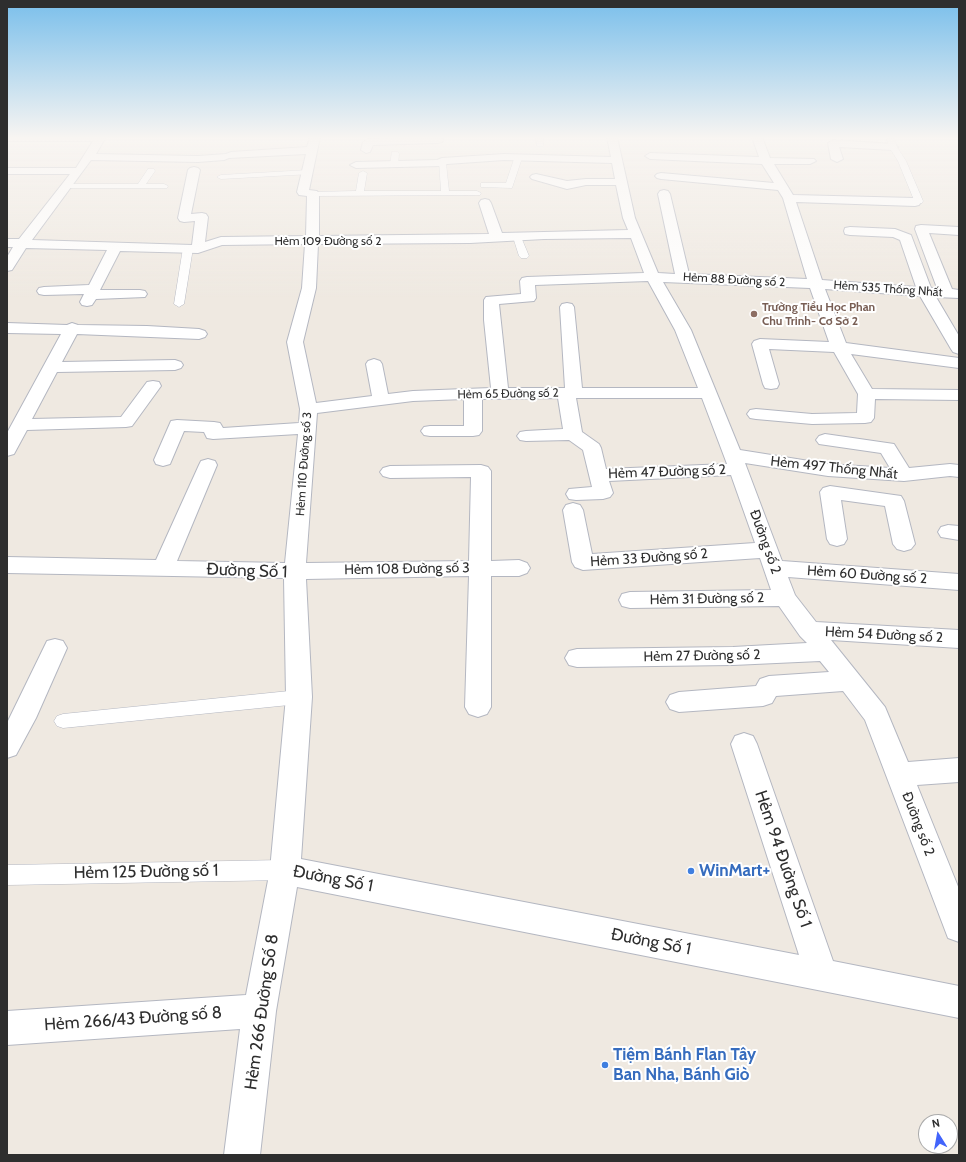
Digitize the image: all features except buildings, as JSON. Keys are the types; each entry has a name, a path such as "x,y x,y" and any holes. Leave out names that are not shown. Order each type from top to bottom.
{"street":[{"path":"7,267 22,244 63,191"},
{"path":"190,191 184,218 202,217 193,249"},
{"path":"303,191 313,194"},
{"name":"Đường số 2","path":"624,191 629,218 653,277 683,330 736,462 785,598 808,630 876,715 959,927"},
{"path":"756,414 812,419 865,418 867,394 839,346 816,284 789,198 785,191"},
{"name":"Hẻm 110 Đường số 3","path":"295,571 309,409 295,342 310,288 313,194"},
{"path":"664,194 683,278"},
{"path":"481,198 497,238"},
{"path":"789,198 915,202"},
{"path":"953,293 921,229 959,231"},
{"path":"850,231 895,233 906,238 925,291 959,349"},
{"name":"Hẻm 109 Đường số 2","path":"7,243 193,249 221,241 497,238 544,235 636,234"},
{"path":"91,296 116,246"},
{"name":"Hẻm 88 Đường số 2","path":"500,393 491,300 529,298 527,281 653,277 816,284"},
{"name":"Hẻm 535 Thống Nhất","path":"816,284 953,293"},
{"path":"44,291 91,296 140,294"},
{"path":"526,436 573,434 566,307"},
{"path":"7,328 72,328 198,334"},
{"path":"7,450 72,328"},
{"path":"772,384 760,344 839,346 922,359 959,363"},
{"path":"922,359 954,395"},
{"path":"374,364 381,400"},
{"path":"52,367 175,365"},
{"path":"20,425 126,422 153,386"},
{"name":"Hẻm 65 Đường số 2","path":"309,409 413,396 500,393 708,392"},
{"path":"430,431 473,431 473,394"},
{"path":"867,394 954,395"},
{"path":"163,460 177,425 214,427 213,434 307,428"},
{"name":"Hẻm 47 Đường số 2","path":"573,434 592,448 598,475 736,462"},
{"path":"825,440 887,448 904,475"},
{"name":"Hẻm 497 Thống Nhất","path":"736,462 904,475 950,470 959,471"},
{"path":"163,568 208,465"},
{"path":"828,470 837,539"},
{"path":"390,472 481,471 478,707"},
{"name":"Hẻm 33 Đường số 2","path":"598,475 603,492 574,502 584,562 771,559"},
{"path":"830,492 894,501 904,544"},
{"name":"Hẻm 60 Đường số 2","path":"771,559 959,582"},
{"name":"Đường Số 1","path":"7,566 295,571 300,697 285,870 959,1002"},
{"name":"Hẻm 108 Đường số 3","path":"295,571 519,568"},
{"name":"Hẻm 31 Đường số 2","path":"630,600 785,598"},
{"name":"Hẻm 54 Đường số 2","path":"808,630 959,639"},
{"path":"7,748 24,718 54,648"},
{"name":"Hẻm 27 Đường số 2","path":"578,658 732,656 826,651"},
{"path":"678,702 763,696 768,686 849,680"},
{"name":"Hẻm 94 Đường Số 1","path":"744,744 822,975"},
{"path":"899,774 959,770"},
{"name":"Hẻm 266 Đường Số 8","path":"242,1155 259,1011 285,870"},
{"name":"Hẻm 266/43 Đường số 8","path":"7,1028 259,1011"}],"lane":[{"path":"915,191 919,201 915,202"},
{"path":"313,194 445,193 481,198"},
{"path":"517,237 524,256"},
{"path":"179,304 193,249"},
{"path":"63,721 300,697"},
{"name":"Hẻm 125 Đường số 1","path":"7,875 285,870"}],"place":[{"name":"Trường Tiểu Học Phan Chu Trinh- Cơ Sở 2","path":"754,314"},
{"name":"WinMart+","path":"691,871"},
{"name":"Tiệm Bánh Flan Tây Ban Nha, Bánh Giò","path":"605,1065"}]}
